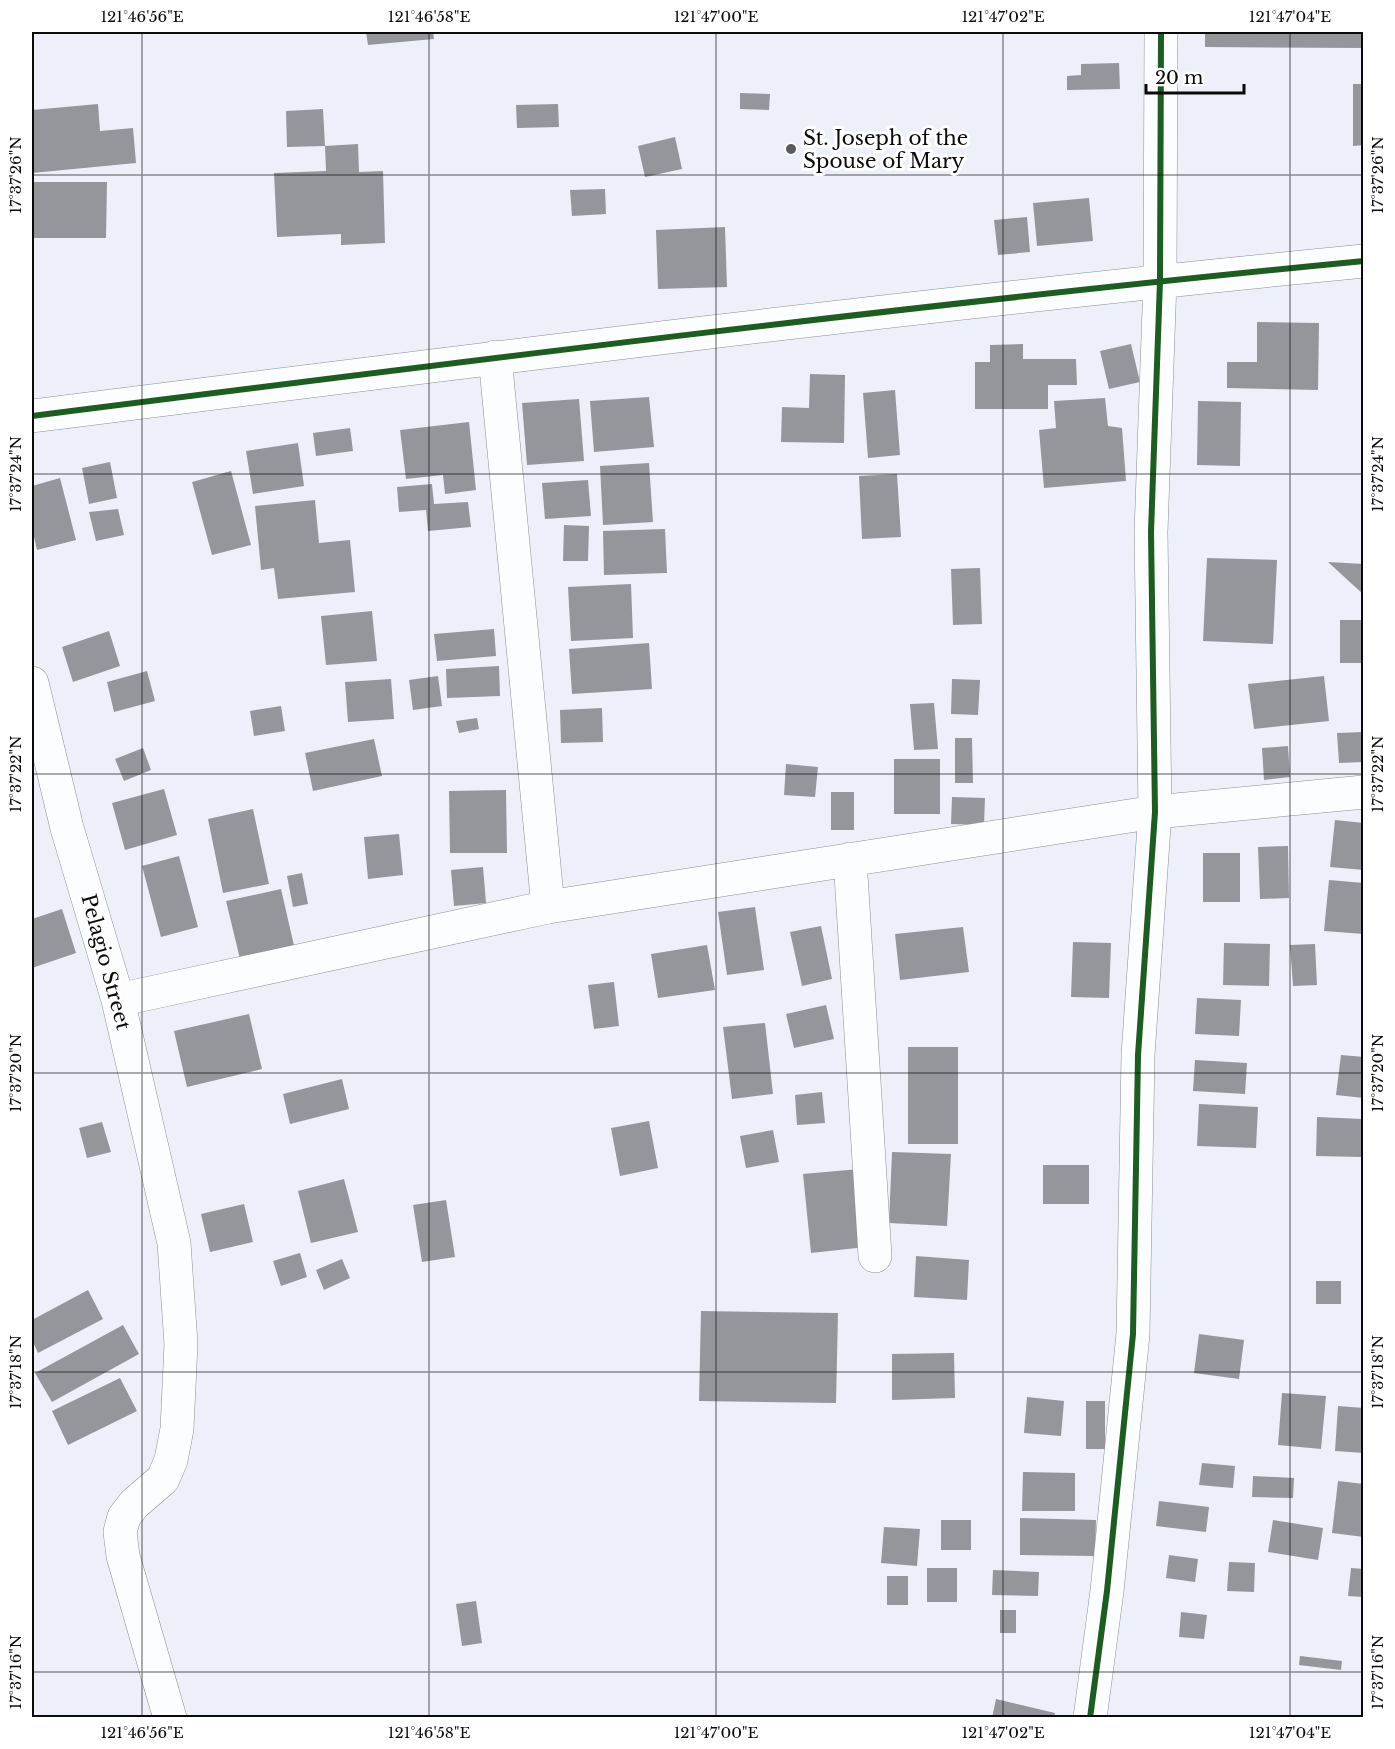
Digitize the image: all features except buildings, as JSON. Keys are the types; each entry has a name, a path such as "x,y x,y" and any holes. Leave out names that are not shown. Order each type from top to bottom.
{"street":[{"path":"1090,1718 1107,1591 1133,1334 1138,1055 1155,812 1151,532 1160,281 1161,32"},
{"path":"32,416 495,357 1160,281 1364,261"},
{"path":"495,357 548,907"},
{"name":"Pelagio Street","path":"32,683 67,828 118,1000 174,1243 182,1344 177,1429 171,1461 163,1479 134,1504 124,1517 120,1532 123,1556 170,1718"},
{"path":"118,1000 548,907 1155,812 1364,792"},
{"path":"850,859 875,1256"}],"cycle path":[{"path":"1090,1718 1107,1591 1133,1334 1138,1055 1155,812 1151,532 1160,281 1161,32"},
{"path":"32,416 864,314 1364,261"}],"place":[{"name":"St. Joseph of the Spouse of Mary","path":"791,149"}]}
